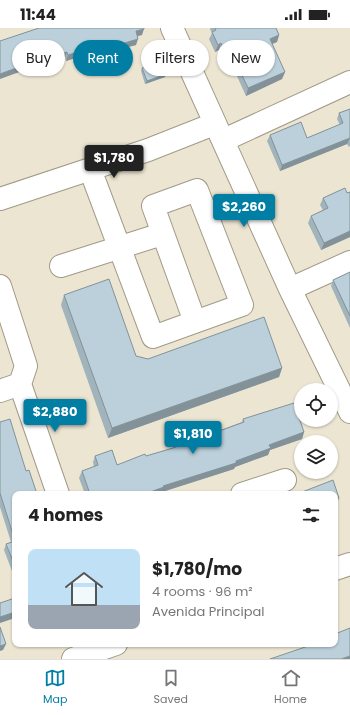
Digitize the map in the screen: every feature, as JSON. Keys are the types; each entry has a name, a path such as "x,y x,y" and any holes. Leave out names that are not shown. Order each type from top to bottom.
{"street":[{"path":"172,28 290,289 350,412"},
{"path":"0,199 148,150 219,132 350,82"},
{"path":"90,169 153,337 195,322 242,305 197,190 153,206 195,322"},
{"path":"61,266 162,234"},
{"path":"290,289 350,262"},
{"path":"0,286 26,366 20,384 57,491"},
{"path":"0,391 20,384"},
{"path":"251,491 285,480"},
{"path":"338,568 350,564"},
{"path":"72,659 107,647"}],"building":[{"path":"39,28 144,28 136,31 138,39 133,40 73,40 73,53 68,55 67,52 65,53 65,40 12,40 12,70 0,74 0,41"},
{"path":"215,28 276,28 279,35 270,40 217,40 217,43 212,32 216,30"},
{"path":"275,50 285,72 248,88 242,76 275,76"},
{"path":"145,76 161,76 147,81"},
{"path":"350,109 350,138 282,165 270,135 301,122 307,138 343,123 339,113"},
{"path":"345,188 347,193 350,192 350,231 324,243 311,216 328,208 323,198"},
{"path":"350,272 350,316 333,280"},
{"path":"109,279 136,356 148,359 264,317 282,368 112,428 64,295"},
{"path":"294,403 294,427 302,427 304,432 269,445 271,448 236,461 236,463 163,486 164,487 153,491 89,491 82,471 98,465 95,456 112,450 117,465 145,454 146,456 173,448 244,422 243,419"},
{"path":"10,419 26,471 29,470 36,491 12,491 12,531 0,493 0,422"},
{"path":"333,480 337,491 305,491"},
{"path":"12,542 12,559 6,544"},
{"path":"12,599 12,613 0,617 0,603"},
{"path":"0,627 6,644 0,646"},
{"path":"350,628 350,656 341,659 270,659 305,647 338,647 338,633"}]}
